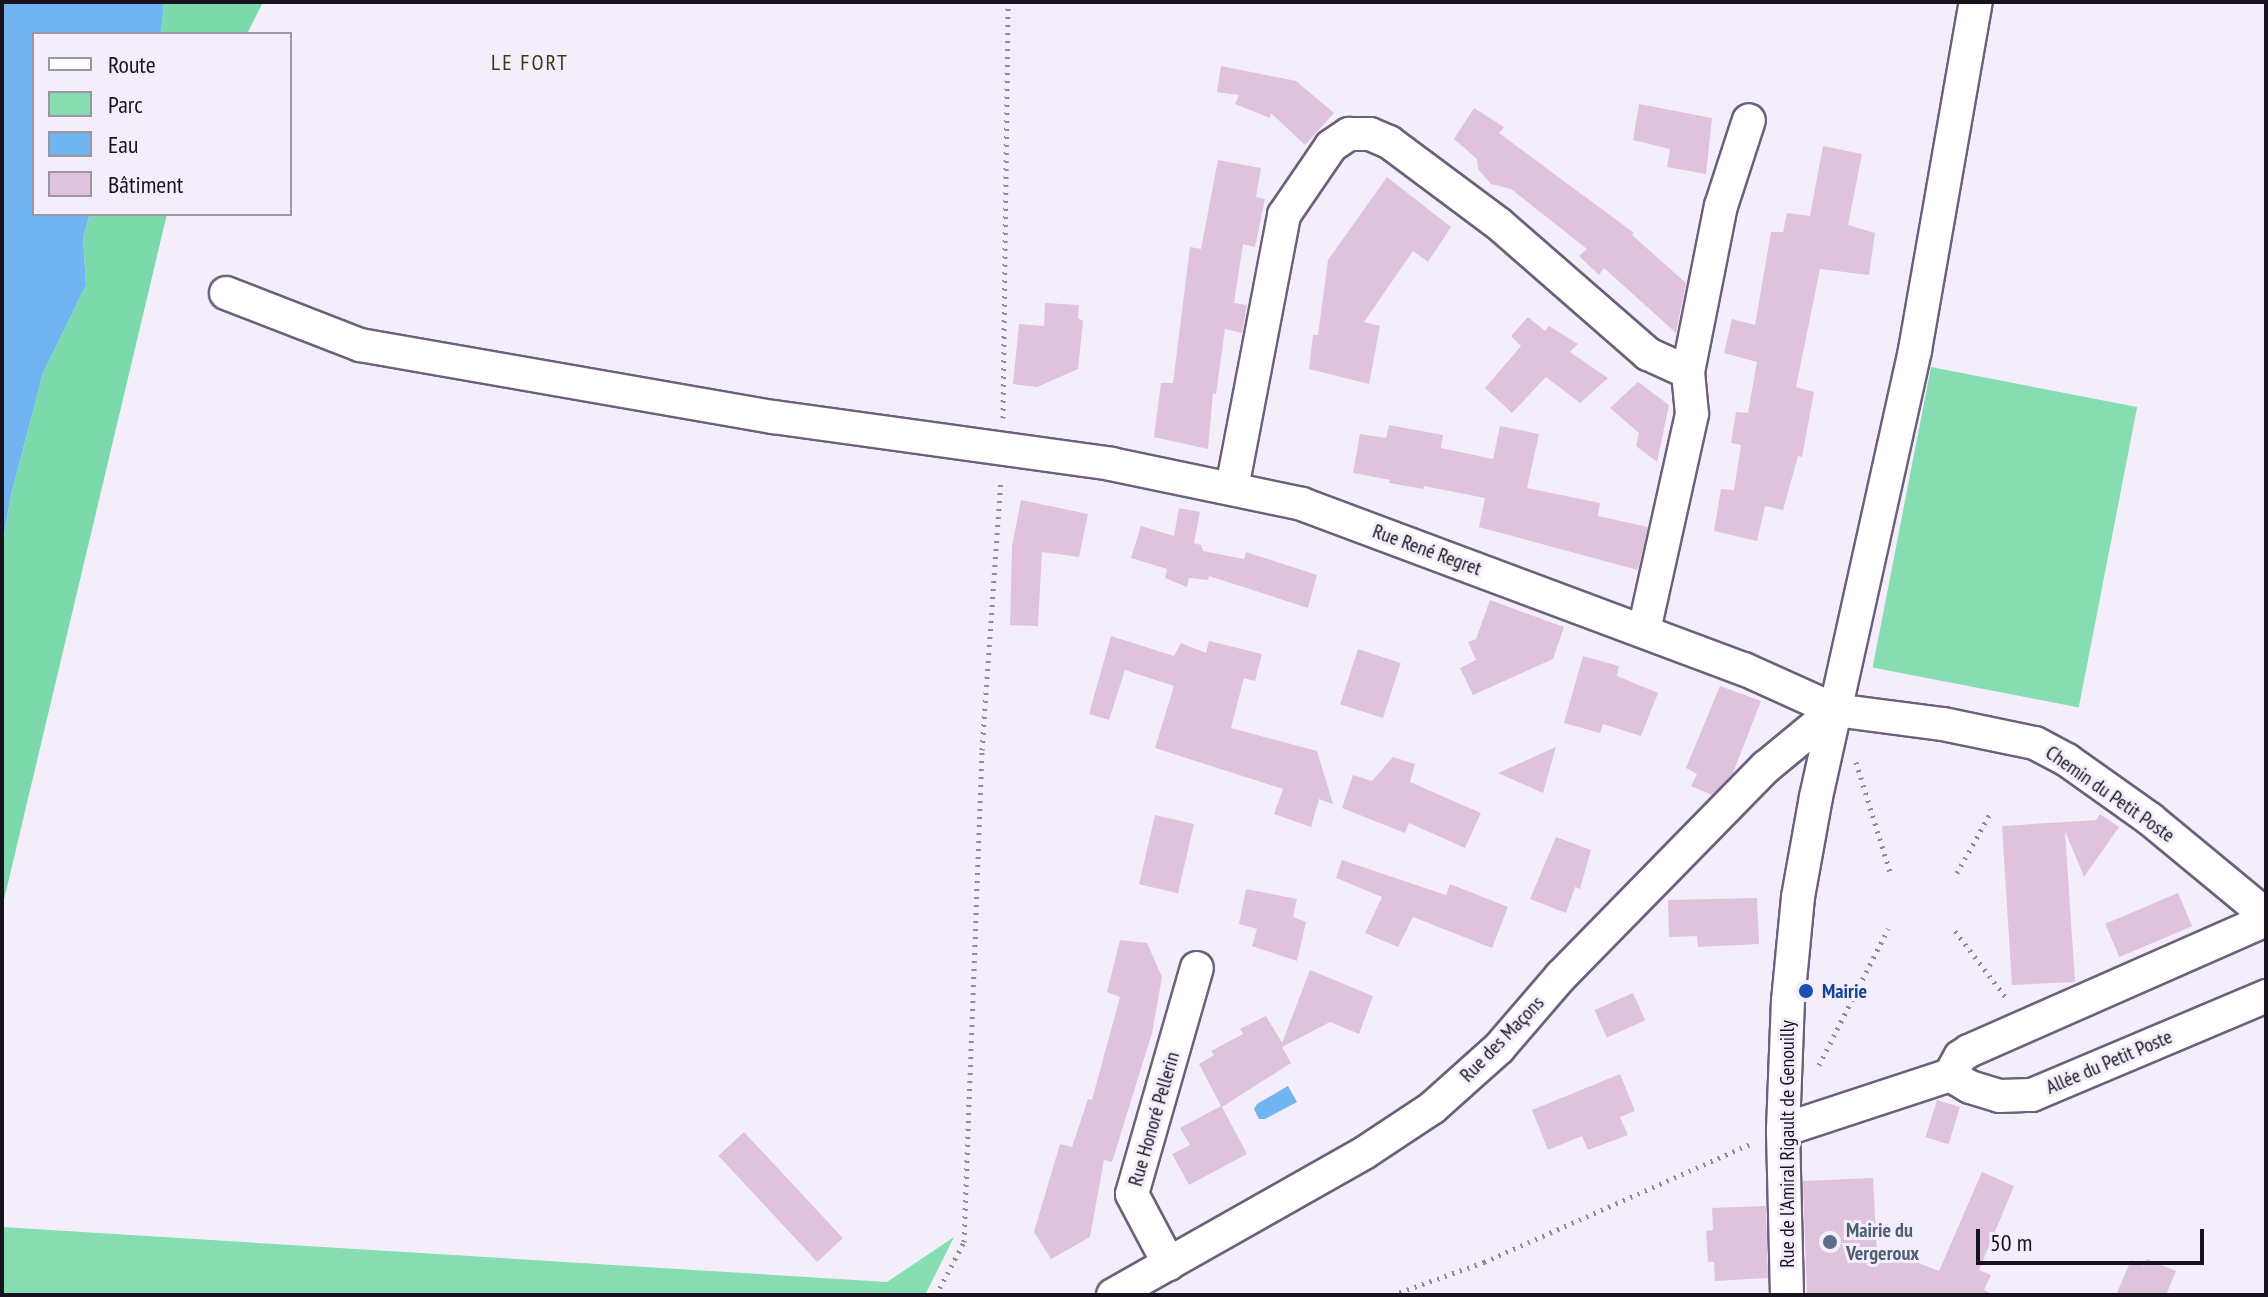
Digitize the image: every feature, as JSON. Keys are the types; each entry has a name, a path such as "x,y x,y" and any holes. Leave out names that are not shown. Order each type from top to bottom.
{"street":[{"name":"Rue de l'Amiral Rigault de Genouilly","path":"1787,1295 1783,1130 1788,1001 1798,897 1835,710 1915,350 1976,2"},
{"path":"1644,631 1692,414 1688,372 1721,206 1749,120"},
{"path":"1232,488 1284,215 1331,146 1349,134 1370,134 1389,142 1499,224 1648,354 1688,372"},
{"name":"Rue René Regret","path":"226,293 360,345 774,417 1111,464 1302,504 1744,669 1835,710"},
{"name":"Chemin du Petit Poste","path":"1835,710 1943,724 2035,743 2052,750 2150,819 2266,918"},
{"name":"Rue des Maçons","path":"1113,1295 1364,1153 1432,1108 1499,1048 1582,954 1766,767 1835,710"},
{"path":"1783,1130 1950,1075 1960,1057 1969,1051 2266,918"},
{"name":"Rue Honoré Pellerin","path":"1169,1264 1132,1194 1197,968"},
{"name":"Allée du Petit Poste","path":"1950,1075 1970,1087 2000,1096 2032,1095 2266,996"}],"path":[{"path":"936,1295 964,1242 982,750 1003,451 1008,2"},
{"path":"1854,757 1890,872"},
{"path":"1957,873 1991,812"},
{"path":"1814,1074 1888,929"},
{"path":"1955,931 2028,1025"},
{"path":"1392,1295 1484,1262 1783,1130"}],"green space":[{"path":"164,2 263,2 248,32 161,32"},
{"path":"89,216 167,216 2,908 2,547 11,495 43,373 86,285 83,237"},
{"path":"1931,367 2137,407 2079,707 1873,667"},
{"path":"2,1227 887,1282 954,1237 925,1295 2,1295"}],"water":[{"path":"2,2 164,2 161,32 32,32 32,216 89,216 83,237 86,285 43,373 11,495 2,547"},
{"path":"1288,1086 1297,1102 1265,1119 1259,1119 1254,1109 1257,1104"}],"building":[{"path":"1221,66 1296,81 1334,113 1305,145 1271,113 1270,118 1235,104 1239,95 1217,92"},
{"path":"1639,104 1712,118 1706,174 1667,167 1670,149 1633,140"},
{"path":"1474,108 1504,127 1499,133 1634,233 1632,235 1686,283 1676,333 1604,268 1599,275 1579,256 1587,249 1511,189 1491,184 1478,169 1477,159 1454,139"},
{"path":"1823,146 1862,154 1848,225 1875,233 1869,275 1820,269 1796,387 1814,392 1802,457 1798,456 1783,510 1765,506 1757,541 1714,531 1721,489 1734,490 1741,445 1731,443 1736,412 1748,413 1757,362 1724,353 1732,319 1755,325 1771,232 1783,232 1787,213 1810,216"},
{"path":"1218,160 1261,168 1256,197 1265,199 1255,247 1243,244 1234,303 1247,305 1242,333 1225,329 1216,394 1213,393 1208,449 1154,437 1161,383 1173,383 1190,247 1201,249"},
{"path":"1387,177 1451,227 1428,262 1413,251 1364,322 1380,326 1369,384 1309,369 1313,335 1318,335 1328,260"},
{"path":"1045,303 1079,305 1078,318 1083,321 1078,369 1037,387 1013,384 1019,324 1044,326"},
{"path":"1528,317 1545,331 1549,326 1578,344 1570,352 1608,378 1580,403 1546,377 1512,413 1485,388 1521,346 1511,336"},
{"path":"1638,382 1669,405 1657,462 1636,446 1639,433 1610,408"},
{"path":"1389,425 1443,435 1441,448 1493,459 1500,426 1539,434 1527,488 1600,503 1598,516 1648,527 1638,570 1479,527 1485,498 1424,486 1423,489 1389,483 1390,480 1353,473 1360,434 1386,438"},
{"path":"1021,500 1088,514 1079,557 1042,552 1038,626 1010,625 1012,546"},
{"path":"1179,508 1200,512 1194,543 1201,545 1203,551 1244,559 1246,552 1317,575 1308,608 1209,576 1208,580 1189,578 1187,587 1165,578 1167,569 1131,558 1141,526 1174,536"},
{"path":"1490,600 1564,627 1553,659 1473,695 1460,668 1476,660 1468,642 1476,639"},
{"path":"1111,636 1174,656 1181,643 1206,653 1209,641 1262,654 1255,681 1244,678 1231,728 1317,751 1333,804 1319,799 1311,827 1274,814 1283,789 1155,748 1174,686 1125,670 1109,720 1089,714"},
{"path":"1358,649 1401,663 1383,718 1340,704"},
{"path":"1583,656 1619,666 1617,676 1658,693 1641,736 1603,724 1600,733 1564,723"},
{"path":"1720,686 1761,701 1733,773 1712,795 1691,786 1697,774 1686,768"},
{"path":"1556,747 1543,793 1498,773"},
{"path":"1393,757 1415,764 1410,782 1481,813 1465,848 1409,823 1405,833 1342,808 1353,775 1372,781"},
{"path":"2100,814 2119,827 2084,877 2065,831 2075,982 2012,985 2002,826 2096,820"},
{"path":"1155,815 1194,824 1178,893 1139,884"},
{"path":"1556,837 1591,850 1580,889 1575,887 1566,913 1530,899"},
{"path":"1342,860 1446,895 1450,884 1508,907 1492,948 1413,917 1398,947 1365,933 1382,897 1336,878"},
{"path":"1246,889 1297,899 1293,917 1306,922 1297,961 1252,946 1257,929 1239,924"},
{"path":"2178,893 2192,926 2119,957 2105,924"},
{"path":"1757,898 1759,944 1698,947 1697,936 1669,937 1668,900"},
{"path":"1120,940 1147,943 1162,977 1152,1033 1112,1162 1104,1160 1090,1237 1051,1259 1034,1232 1060,1144 1072,1147 1088,1099 1092,1100 1120,997 1107,992"},
{"path":"1310,970 1373,996 1359,1034 1330,1022 1282,1047 1291,1063 1222,1107 1247,1154 1189,1185 1172,1154 1190,1145 1180,1128 1221,1106 1199,1064 1214,1055 1211,1051 1243,1034 1240,1029 1266,1016 1282,1043"},
{"path":"1633,993 1645,1020 1607,1037 1595,1010"},
{"path":"1620,1074 1635,1111 1620,1117 1628,1135 1588,1150 1582,1136 1548,1150 1532,1110"},
{"path":"1937,1100 1960,1107 1949,1144 1926,1137"},
{"path":"744,1132 843,1238 817,1262 718,1156"},
{"path":"1982,1172 2014,1186 1979,1270 1991,1275 1984,1290 1994,1295 1807,1295 1803,1181 1873,1178 1877,1256 1901,1256 1939,1271"},
{"path":"1766,1206 1768,1278 1715,1281 1714,1262 1708,1262 1706,1231 1713,1230 1712,1208"},
{"path":"2147,1259 2176,1271 2166,1295 2116,1295 2131,1260 2144,1266"}],"place":[{"name":"Mairie","path":"1806,991"},
{"name":"Mairie du Vergeroux","path":"1830,1242"}],"district":[{"name":"LE FORT","path":"530,63"}]}
